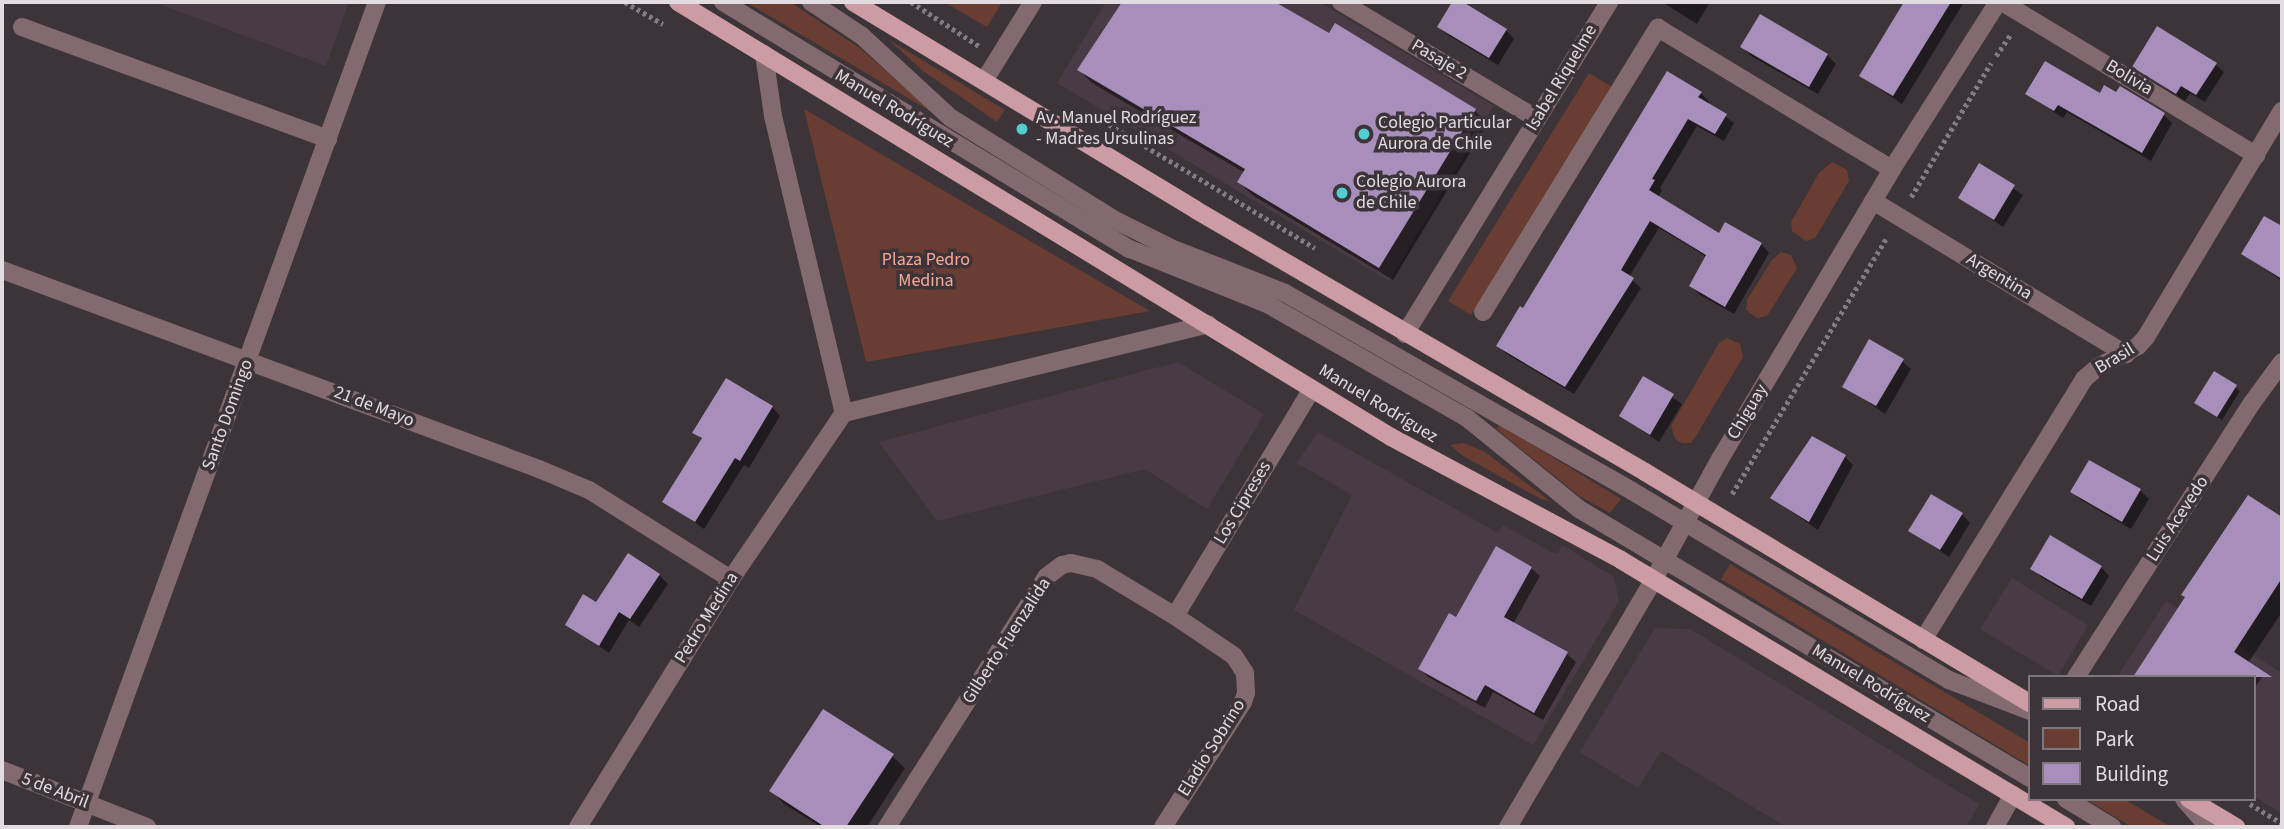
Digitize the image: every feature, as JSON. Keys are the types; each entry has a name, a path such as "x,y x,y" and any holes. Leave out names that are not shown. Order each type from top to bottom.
{"main road":[{"name":"Manuel Rodríguez","path":"678,2 1391,437 1654,579 2066,827"},
{"path":"853,2 1405,334 1696,503 2028,702"},
{"path":"2192,801 2236,827"}],"street":[{"name":"Santo Domingo","path":"78,827 377,2"},
{"path":"723,2 1119,243 1182,272 1269,305 1466,418 1579,509 2028,777"},
{"path":"811,2 862,36 951,118 1113,219 1171,248 1285,293 1949,680 2028,710"},
{"path":"984,81 1033,2"},
{"name":"Pasaje 2","path":"1341,2 1537,119"},
{"name":"Isabel Riquelme","path":"1405,334 1609,2"},
{"name":"Chiguay","path":"1508,827 1892,169 2000,2"},
{"name":"Bolivia","path":"2000,2 2256,155"},
{"path":"22,26 328,139"},
{"path":"1483,312 1658,28 1892,169"},
{"path":"764,54 773,116 844,413 1208,324"},
{"name":"Brasil","path":"1923,640 2084,379 2098,367 2126,354 2146,337 2282,111"},
{"name":"Argentina","path":"1873,201 2126,354"},
{"name":"21 de Mayo","path":"2,270 589,490 731,579"},
{"name":"Luis Acevedo","path":"2077,675 2252,403 2282,362"},
{"name":"Los Cipreses","path":"1175,617 1312,389"},
{"name":"Pedro Medina","path":"578,827 731,579 844,413"},
{"name":"Gilberto Fuenzalida","path":"887,827 1054,570 1071,563 1085,564 1175,617"},
{"name":"Eladio Sobrino","path":"1163,827 1243,702 1247,683 1241,664 1234,656 1175,617"},
{"name":"5 de Abril","path":"2,770 146,827"},
{"path":"1994,827 2013,795"},
{"path":"2069,801 2112,827"},
{"path":"2186,801 2208,827"}],"path":[{"path":"1732,494 2023,15"},
{"path":"2245,801 2282,823"}],"shaded area":[{"path":"154,2 349,2 326,66"},
{"name":"Colegio Aurora de Chile","path":"1106,2 1319,2 1494,106 1389,281 1057,83"},
{"path":"1178,362 1264,414 1207,509 1145,469 937,521 879,442"},
{"path":"1318,432 1498,533 1503,525 1557,555 1562,545 1614,577 1619,601 1533,745 1294,610 1352,495 1297,463"},
{"path":"2012,578 2088,625 2059,675 1980,629"},
{"path":"2166,601 2282,673 2282,814 2256,797 2256,675 2118,675"},
{"path":"1655,628 1690,629 1979,804 1966,827 1786,827 1661,751 1638,788 1580,752"}],"green space":[{"path":"746,2 790,2 861,49 935,114"},
{"path":"944,2 1002,2 987,27"},
{"path":"889,40 1005,110 997,122 923,71"},
{"path":"1589,73 1612,87 1471,315 1448,301"},
{"name":"Plaza Pedro Medina","path":"804,109 1150,311 866,362"},
{"path":"1832,162 1847,170 1849,181 1815,238 1806,241 1792,231 1791,222 1819,173"},
{"path":"1781,252 1791,255 1797,268 1767,316 1757,318 1746,310 1747,300 1772,260"},
{"path":"1727,338 1740,344 1743,357 1696,436 1691,443 1682,443 1675,439 1671,426 1719,343"},
{"path":"1500,425 1621,499 1610,513 1578,495 1496,429"},
{"path":"1464,443 1485,452 1550,501 1541,499 1463,456 1450,445"},
{"path":"1730,564 2028,742 2028,765 1721,579"},
{"path":"2088,801 2127,801 2171,827 2132,827"}],"building":[{"name":"Colegio Aurora de Chile","path":"1122,2 1275,2 1329,33 1335,23 1476,109 1379,268 1237,182 1245,169 1077,70"},
{"path":"1452,2 1463,2 1507,29 1489,58 1437,27"},
{"path":"1904,2 1951,2 1893,96 1859,76"},
{"path":"1760,14 1828,54 1809,87 1740,47"},
{"path":"2157,26 2217,63 2196,95 2181,86 2176,94 2132,67"},
{"path":"2045,61 2100,93 2104,85 2116,92 2120,86 2165,113 2142,153 2058,105 2054,111 2025,94"},
{"path":"1667,71 1702,92 1698,97 1727,114 1715,134 1688,119 1652,179 1655,180 1649,190 1719,233 1725,222 1762,243 1725,307 1689,286 1706,255 1650,221 1621,270 1634,278 1565,387 1496,346 1520,306 1523,308"},
{"path":"1979,163 2015,185 1994,220 1958,198"},
{"path":"2264,216 2282,226 2282,279 2241,254"},
{"path":"1869,339 1904,359 1876,406 1842,387"},
{"path":"2214,371 2237,385 2217,417 2194,403"},
{"path":"1643,376 1674,394 1650,435 1619,416"},
{"path":"726,378 773,406 740,461 735,458 695,522 662,502 702,438 692,433"},
{"path":"1812,436 1846,455 1809,522 1770,498"},
{"path":"2089,460 2141,489 2122,522 2070,492"},
{"path":"1931,494 1963,513 1940,550 1908,531"},
{"path":"2248,495 2282,517 2282,578 2234,652 2272,677 2134,675 2185,597 2181,595"},
{"path":"2050,535 2102,566 2082,599 2030,569"},
{"path":"1496,546 1532,567 1504,617 1568,652 1534,713 1485,685 1476,701 1418,669 1449,613 1456,617"},
{"path":"628,553 660,574 630,619 619,612 599,646 565,625 583,594 596,602"},
{"path":"823,709 894,754 846,827 825,827 769,791"}],"place":[{"name":"Av. Manuel Rodríguez - Madres Ursulinas","path":"1022,129"},
{"name":"Colegio Particular Aurora de Chile","path":"1364,134"},
{"name":"Colegio Aurora de Chile","path":"1342,193"}]}
